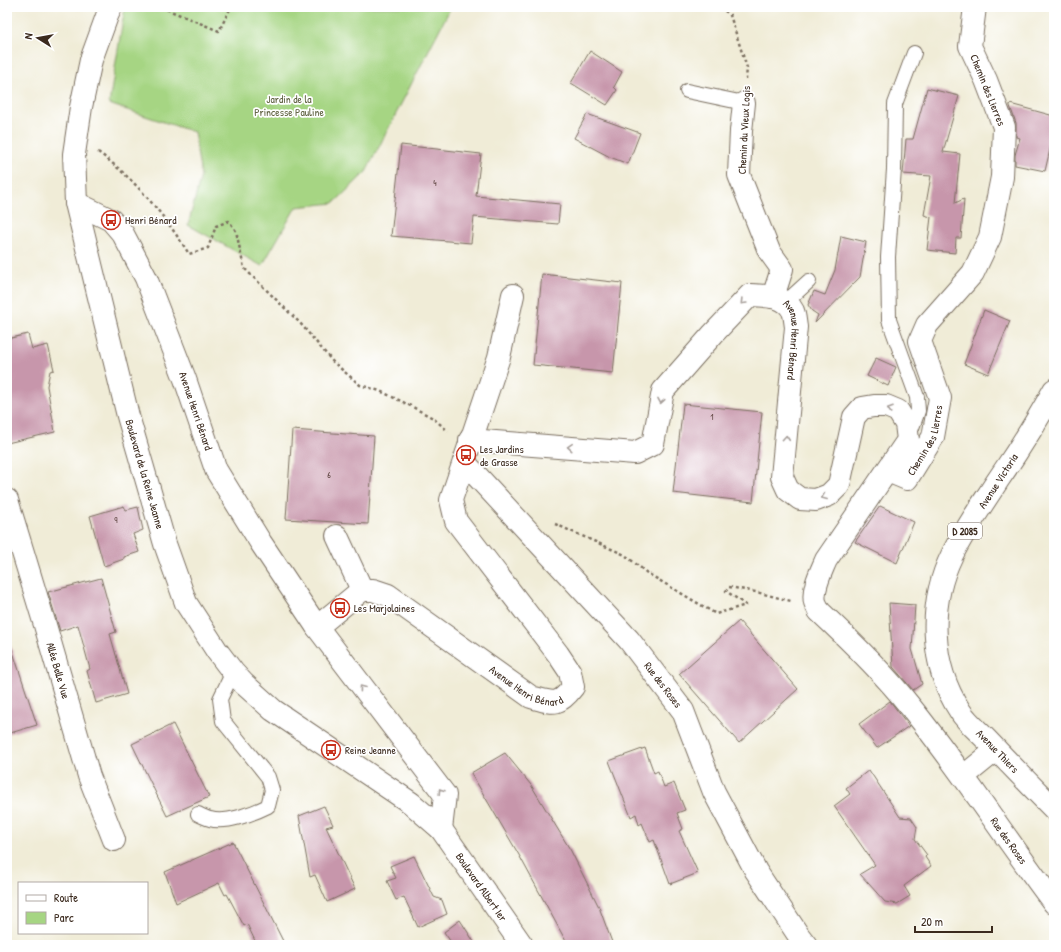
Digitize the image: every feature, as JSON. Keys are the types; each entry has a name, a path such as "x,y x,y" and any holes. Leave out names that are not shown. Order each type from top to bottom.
{"street":[{"name":"Boulevard de la Reine Jeanne","path":"111,7 91,60 81,107 74,154 76,203 128,416 165,544 186,603 217,652 233,672 273,710 411,803 441,829"},
{"name":"Chemin des Lierres","path":"815,602 817,581 826,560 875,487 888,471 907,479 933,437 940,398 920,341 927,325 973,273 990,237 1002,177 1004,127 986,80 970,46 975,7"},
{"name":"Chemin du Vieux Logis","path":"744,103 741,131 740,175 769,251 782,269 780,300"},
{"name":"Avenue Henri Bénard","path":"76,203 111,220 123,234 146,278 216,470 260,543 317,626 445,795 441,829"},
{"name":"Avenue Henri Bénard","path":"362,590 373,590 388,595 531,697 552,703 564,699 572,687 570,672 456,521 451,500 499,357 514,295"},
{"name":"Avenue Henri Bénard","path":"468,450 635,453 653,444 663,390 750,295 780,300 793,312 796,327 782,477 788,490 800,499 816,500 829,495 839,485 854,417 862,408 886,406 898,411 906,424 908,440"},
{"name":"Avenue Victoria","path":"948,689 939,662 935,632 937,604 941,582 951,556 965,532 1032,430 1054,390"},
{"path":"888,471 908,440"},
{"name":"Rue des Roses","path":"468,450 629,640 682,711 714,792 756,871 798,936 806,945"},
{"name":"Allée Belle Vue","path":"7,500 89,776 114,840"},
{"path":"317,626 362,590 337,536"},
{"path":"815,602 819,611 862,651 909,704 964,776 996,750"},
{"name":"Avenue Thiers","path":"948,689 960,712 1054,809"},
{"name":"Rue des Roses","path":"964,776 1054,903"},
{"name":"Boulevard Albert Ier","path":"441,829 522,945"}],"lane":[{"path":"908,440 918,411 917,398 889,320 888,257 894,169 894,104 914,53"},
{"path":"687,91 744,103"},
{"path":"780,300 809,281"},
{"path":"198,814 211,820 228,820 257,812 268,806 272,790 268,777 223,721 220,699 233,672"}],"path":[{"path":"161,7 219,31 231,7"},
{"name":"Chemin du Vieux Logis","path":"720,7 730,15 747,68 744,103"},
{"path":"77,136 115,164 153,204 189,254 208,248 216,226 230,221 236,231 244,268 300,323 333,362 360,385 380,391 433,418 468,450"},
{"path":"550,521 625,555 647,573 716,614 746,605 726,591 729,587 795,602 815,602"}],"green space":[{"name":"Jardin de la Princesse Pauline","path":"125,7 451,7 366,172 334,203 296,207 262,266 188,225 201,176 194,132 109,104"}],"building":[{"path":"590,51 622,72 614,87 617,90 607,105 571,83"},
{"path":"927,88 959,96 943,152 960,154 955,203 964,199 961,238 956,238 955,253 927,250 931,217 924,215 931,176 903,174 906,139 913,139"},
{"path":"1010,104 1054,116 1054,132 1045,171 1015,165 1015,155 1020,138 1016,137 1016,123"},
{"path":"587,114 640,133 628,164 610,157 574,138"},
{"path":"401,145 481,154 476,196 560,204 558,224 474,217 471,243 391,236"},
{"path":"841,236 866,242 860,277 815,323 818,315 812,311 808,305 814,291 825,295 835,270"},
{"path":"542,274 622,283 613,373 533,365"},
{"path":"984,310 1010,321 988,374 964,364"},
{"path":"28,334 32,349 48,345 54,370 50,371 47,386 55,432 7,443 7,339"},
{"path":"876,358 896,367 888,386 867,376"},
{"path":"683,404 762,412 753,502 673,493"},
{"path":"292,430 374,436 368,524 286,519"},
{"path":"124,506 126,510 138,507 143,530 133,534 139,552 104,566 90,516"},
{"path":"880,506 914,522 897,563 855,542"},
{"path":"101,578 116,632 110,634 127,694 96,703 87,671 90,669 78,625 60,631 48,592"},
{"path":"889,603 915,605 912,649 922,684 913,690 893,667"},
{"path":"739,621 798,689 739,743 679,674"},
{"path":"11,646 37,725 7,734 7,647"},
{"path":"890,701 909,726 877,748 859,724"},
{"path":"173,724 209,797 167,816 132,744"},
{"path":"645,748 654,773 658,771 664,787 674,783 685,810 677,813 683,829 679,831 698,873 670,884 654,840 650,842 642,823 639,825 636,814 631,817 609,761"},
{"path":"505,753 531,785 571,851 599,907 613,945 568,945 519,855 471,773"},
{"path":"869,770 900,817 911,818 917,827 915,839 927,855 925,857 931,866 904,886 910,896 897,904 885,902 860,874 875,865 834,806 850,794 846,788"},
{"path":"324,806 333,825 326,827 355,889 327,902 315,875 310,877 299,816"},
{"path":"233,842 285,945 257,945 247,924 244,926 227,894 225,895 219,883 176,903 165,872"},
{"path":"414,856 434,897 442,900 447,914 418,927 404,897 396,900 387,881 396,878 390,866"},
{"path":"460,920 476,945 453,945 444,932"}],"place":[{"name":"Henri Bénard","path":"111,220"},
{"name":"Les Jardins de Grasse","path":"466,455"},
{"name":"Les Marjolaines","path":"340,608"},
{"name":"Reine Jeanne","path":"331,750"}]}
